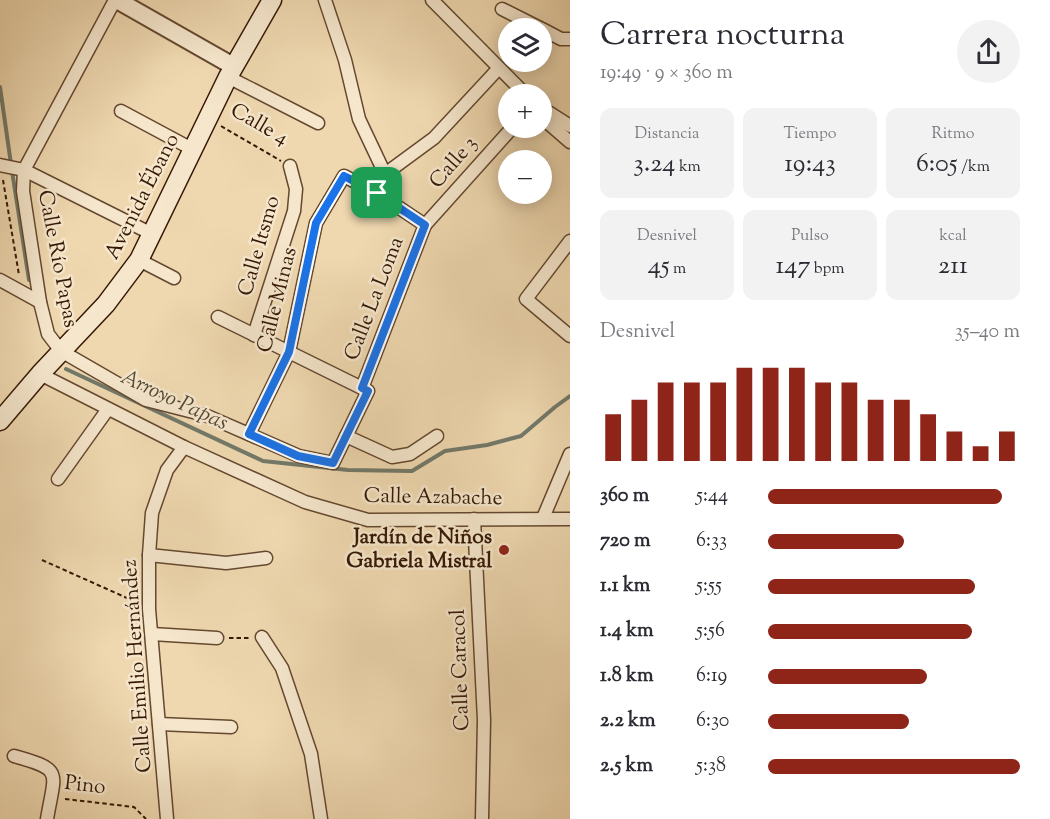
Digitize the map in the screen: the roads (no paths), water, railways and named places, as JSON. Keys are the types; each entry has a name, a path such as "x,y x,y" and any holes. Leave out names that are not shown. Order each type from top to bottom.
{"main road":[{"name":"Avenida Ébano","path":"0,420 106,304 139,260 231,72 272,0"}],"street":[{"path":"325,0 345,60 359,119 385,174"},
{"path":"425,225 377,193 385,174 434,138 498,69 432,0"},
{"path":"152,234 9,167 124,2 231,72 318,123"},
{"path":"502,9 520,18"},
{"path":"552,34 561,39 570,39"},
{"path":"501,72 514,84"},
{"path":"121,111 192,149"},
{"path":"552,114 570,126"},
{"path":"552,126 570,142"},
{"name":"Calle 3","path":"425,225 503,138"},
{"name":"Calle Itsmo","path":"254,335 294,211 296,189 290,166"},
{"name":"Calle Río Papas","path":"9,167 23,190 40,302 48,334 61,351"},
{"name":"Calle Minas","path":"249,434 289,352 316,223 344,176 377,193"},
{"name":"Calle La Loma","path":"249,434 298,456 333,463 365,390 425,225"},
{"path":"570,241 526,299 570,336"},
{"path":"139,260 174,278"},
{"path":"0,280 40,302"},
{"path":"219,317 365,390"},
{"path":"61,351 146,400 205,415 249,434"},
{"name":"Calle Azabache","path":"40,374 184,447 305,502 368,520 570,519"},
{"path":"58,479 108,409"},
{"path":"346,436 392,457 410,454 437,436"},
{"name":"Calle Emilio Hernández","path":"167,819 149,609 149,555 152,513 168,470 184,447"},
{"path":"543,518 570,454"},
{"name":"Calle Caracol","path":"474,519 484,720 482,819"},
{"path":"149,555 226,563 266,558"},
{"path":"152,634 217,638"},
{"path":"262,637 282,668 311,754 321,819"},
{"path":"159,724 231,727"},
{"path":"14,756 47,766 51,770 54,780 48,819"}],"waterway":[{"name":"Arroyo Papas","path":"0,87 11,164"},
{"name":"Arroyo Papas","path":"12,171 29,280"},
{"name":"Arroyo Papas","path":"66,369 263,461 348,470 412,471 445,451 487,445 521,436 570,396"}],"place":[{"name":"Jardín de Niños Gabriela Mistral","path":"504,550"}]}
